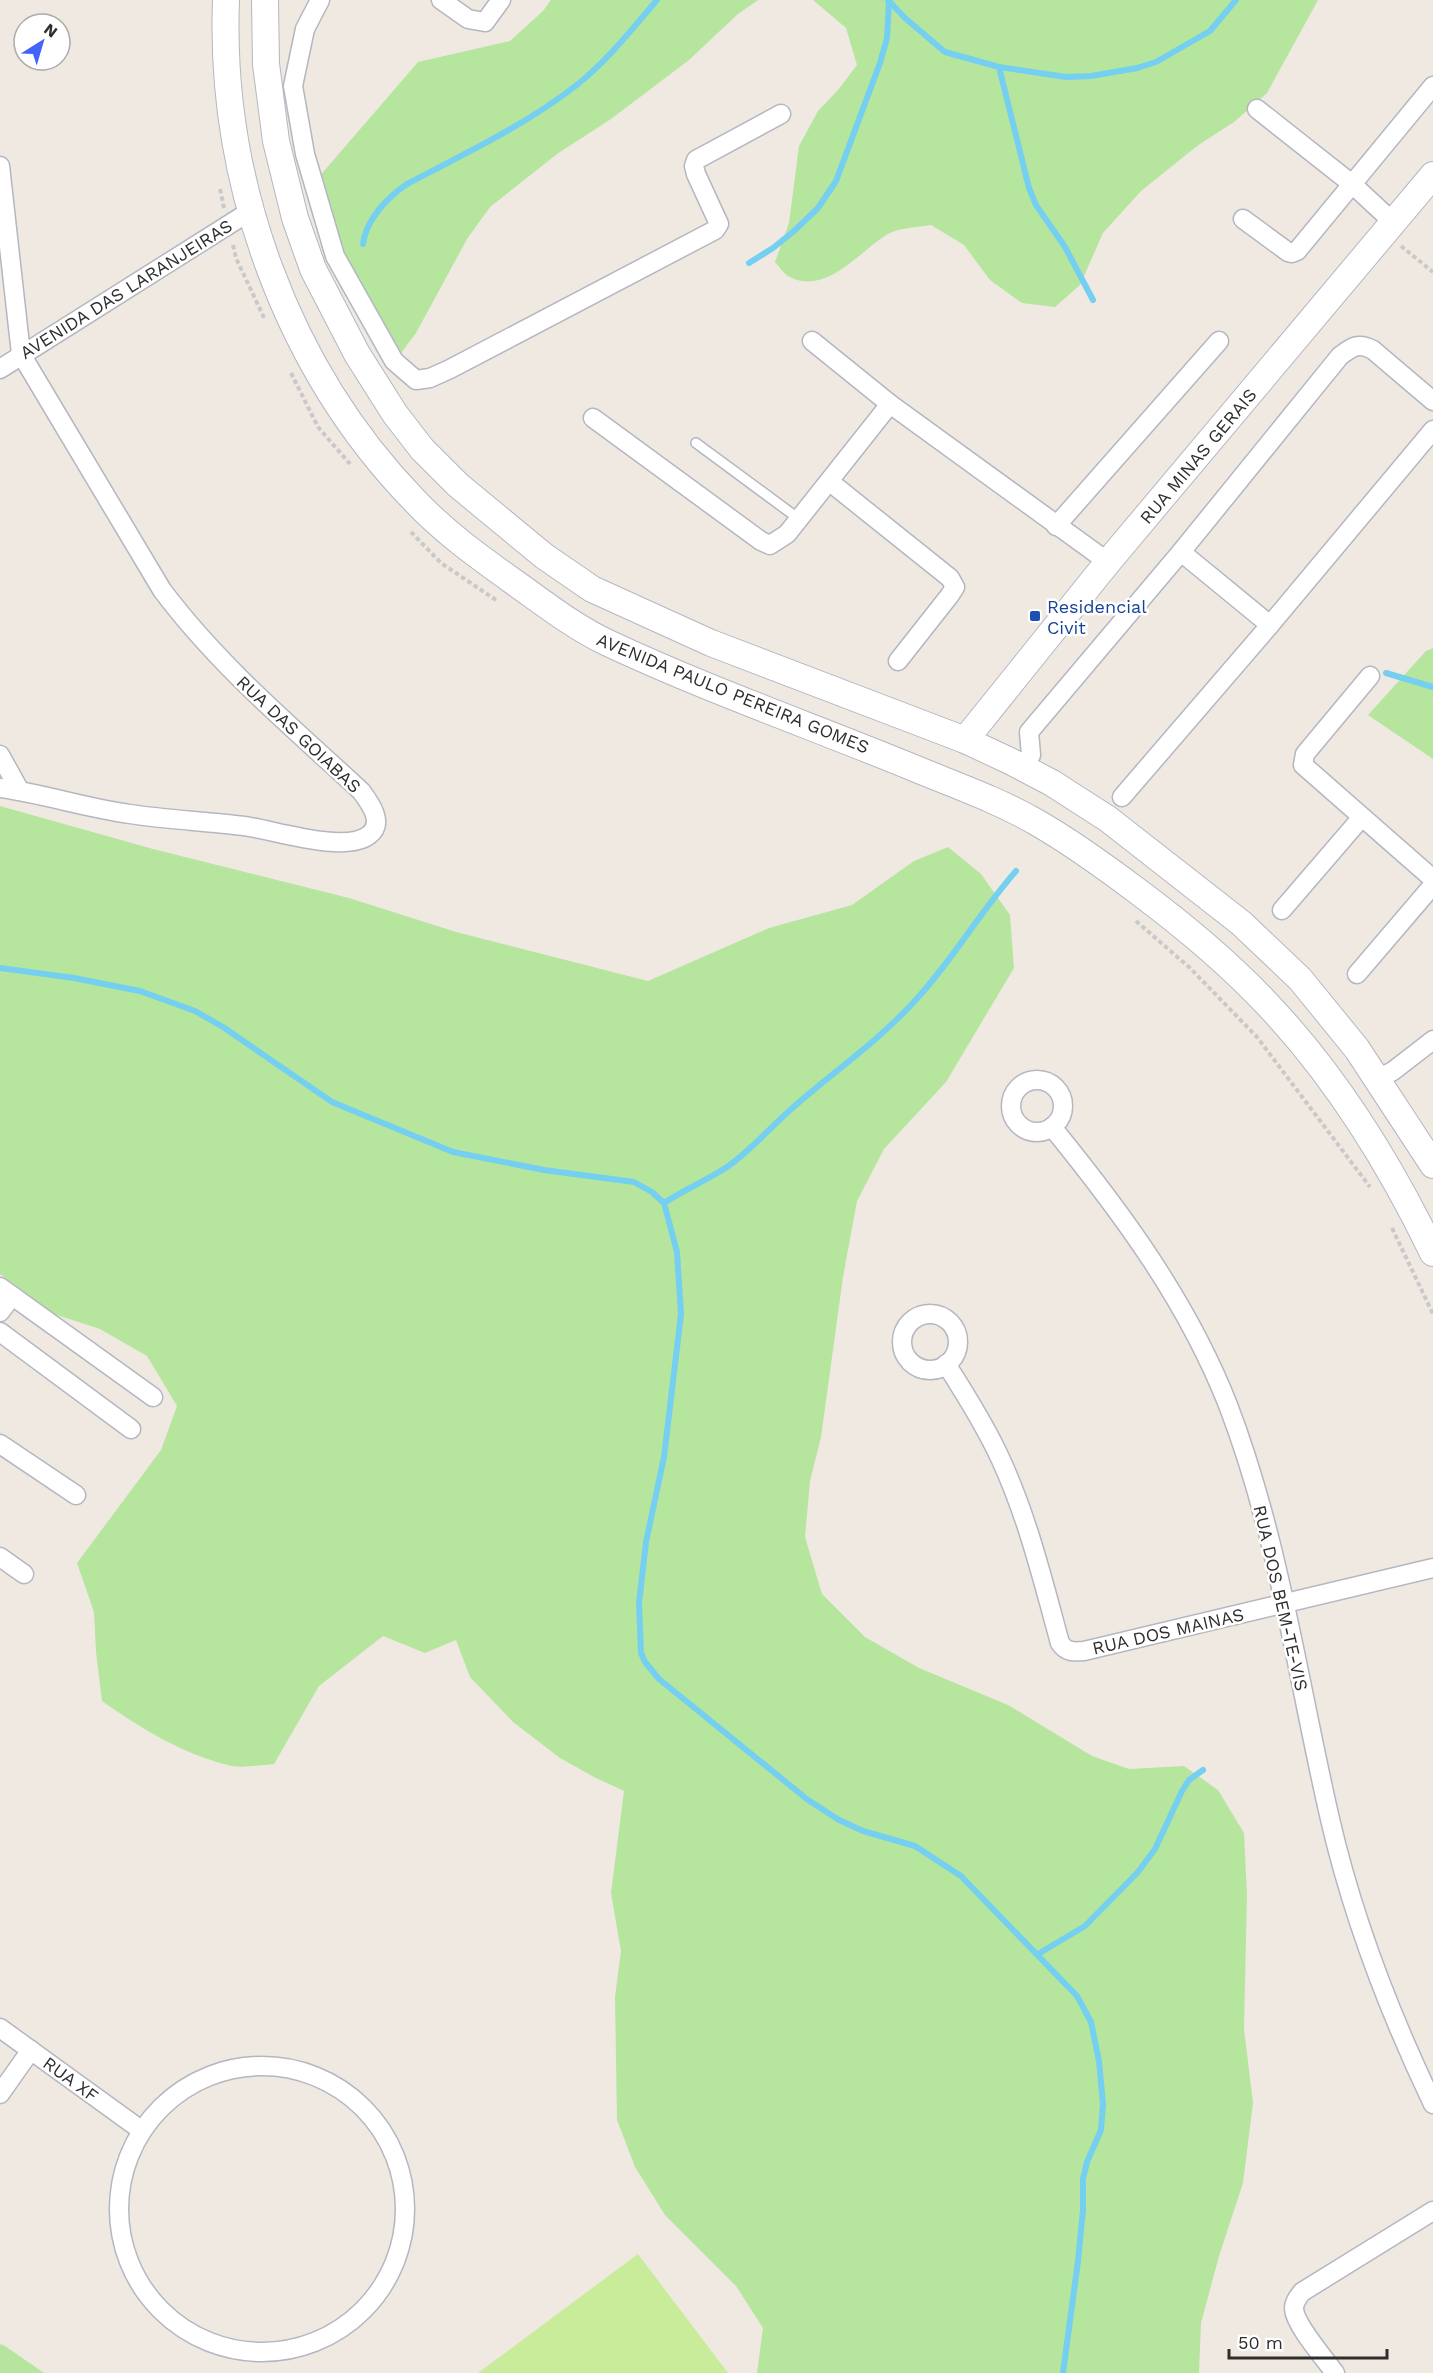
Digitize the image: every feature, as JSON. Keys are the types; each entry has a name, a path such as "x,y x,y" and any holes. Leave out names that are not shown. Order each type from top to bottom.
{"main road":[{"name":"AVENIDA PAULO PEREIRA GOMES","path":"226,0 225,41 229,98 238,155 252,210 279,291 297,333 356,430 411,497 447,532 547,606 605,641 985,797 1035,822 1107,869 1163,910 1215,954 1268,1004 1296,1036 1362,1127 1398,1184 1433,1253"},
{"path":"266,0 266,64 276,141 286,188 303,242 325,293 357,354 395,414 422,449 458,485 544,556 592,589 711,643 965,740 1024,768 1108,819 1241,922 1300,980 1357,1049 1433,1166"},
{"name":"RUA MINAS GERAIS","path":"965,740 1108,562 1433,175"}],"street":[{"path":"320,0 305,29 293,86 305,154 334,256 394,362 416,380 430,378 450,369 715,230 719,224 696,174 694,166 696,160 781,114"},
{"path":"441,0 468,19 485,22 501,0"},
{"path":"1243,219 1292,253 1297,251 1433,86"},
{"path":"1257,109 1352,184 1390,228"},
{"path":"0,166 21,354"},
{"name":"AVENIDA DAS LARANJEIRAS","path":"0,369 252,210"},
{"path":"1056,526 1219,341"},
{"path":"812,342 890,404 1108,562"},
{"path":"1024,768 1031,755 1029,732 1181,552 1340,357 1351,347 1365,345 1373,350 1433,401"},
{"name":"RUA DAS GOIABAS","path":"0,788 129,814 245,826 326,841 357,842 374,830 376,818 373,808 361,791 218,658 183,618 162,590 21,354"},
{"path":"593,418 761,541 770,545 787,534 890,404"},
{"path":"1122,797 1433,430"},
{"path":"830,482 950,578 955,587 898,661"},
{"path":"1181,552 1270,625"},
{"path":"1370,676 1305,754 1303,765 1433,879"},
{"path":"0,755 20,791"},
{"path":"1282,910 1362,817"},
{"path":"1357,974 1433,885"},
{"path":"1378,1079 1393,1071 1433,1040"},
{"name":"RUA DOS BEM-TE-VIS","path":"1052,1127 1119,1211 1159,1269 1200,1343 1227,1404 1254,1478 1285,1605 1330,1821 1361,1933 1398,2030 1433,2104"},
{"path":"0,1312 6,1292 153,1397"},
{"path":"0,1332 131,1429"},
{"name":"RUA DOS MAINAS","path":"946,1365 983,1425 1001,1461 1029,1531 1064,1648 1069,1651 1084,1651 1433,1568"},
{"path":"0,1444 76,1495"},
{"path":"0,1557 24,1574"},
{"name":"RUA XF","path":"0,2028 141,2130"},
{"path":"0,2094 31,2050"},
{"path":"276,2066 314,2075 348,2094 376,2122 395,2156 405,2194 404,2233 392,2270 371,2303 342,2328 306,2345 268,2352 229,2348 192,2334 161,2310 143,2287 137,2279 123,2243 118,2204 125,2165 141,2130 167,2100 199,2079 237,2067 276,2066"},
{"path":"1335,2373 1296,2319 1294,2308 1296,2299 1302,2292 1433,2211"}],"lane":[{"path":"696,443 799,519"}],"path":[{"path":"1390,228 1433,272"},
{"path":"1127,914 1190,968 1257,1037 1373,1191"},
{"path":"1389,1221 1433,1314"}],"green space":[{"path":"551,0 758,0 738,14 689,60 611,119 557,154 490,207 467,239 416,333 398,357 368,311 312,185 418,62 510,41 543,11"},
{"path":"813,0 1318,0 1267,93 1234,122 1197,146 1141,191 1103,233 1080,285 1055,307 1022,303 990,280 964,245 931,225 908,228 886,235 841,270 815,281 802,281 788,276 775,262 789,223 799,146 818,111 857,65 846,28"},
{"path":"1433,648 1433,759 1368,715 1426,651"},
{"path":"0,806 153,849 349,898 456,932 648,981 769,928 852,905 914,861 948,847 981,874 1010,915 1014,968 946,1082 884,1149 857,1201 843,1277 821,1437 810,1481 805,1537 822,1594 865,1637 919,1668 1008,1705 1092,1756 1129,1769 1184,1766 1218,1790 1244,1833 1247,1895 1244,2029 1253,2103 1243,2183 1219,2256 1201,2323 1199,2373 757,2373 763,2328 736,2286 665,2215 635,2167 617,2120 615,1997 621,1951 611,1893 624,1791 560,1758 513,1722 470,1677 456,1640 425,1653 383,1636 319,1686 274,1764 232,1766 197,1755 148,1731 102,1701 94,1612 77,1563 161,1450 177,1406 147,1356 100,1329 54,1314 0,1274"},
{"path":"638,2254 728,2373 478,2373"},
{"path":"0,2344 5,2346 44,2373 0,2373"}],"waterway":[{"path":"363,244 373,217 400,189 517,125 558,99 599,65 657,0"},
{"path":"888,0 905,18 945,52 999,67 1066,77 1091,76 1137,68 1156,62 1210,31 1236,0"},
{"path":"749,263 794,231 818,208 836,181 880,63 887,38 889,2"},
{"path":"999,67 1029,188 1036,205 1065,247 1093,300"},
{"path":"1386,673 1433,687"},
{"path":"664,1203 735,1161 788,1112 898,1019 940,972 1016,871"},
{"path":"0,968 74,978 140,991 195,1011 223,1027 332,1102 453,1152 544,1170 634,1182 652,1192 664,1203 677,1252 681,1314 664,1457 646,1542 639,1603 641,1653 645,1662 659,1679 808,1800 839,1820 863,1831 915,1846 961,1876 1077,1996 1091,2022 1099,2061 1103,2104 1101,2130 1087,2162 1083,2179 1083,2210 1078,2261 1063,2373"},
{"path":"1038,1954 1085,1926 1138,1872 1155,1849 1189,1780 1203,1770"}],"place":[{"name":"Residencial Civit","path":"1035,616"}]}
